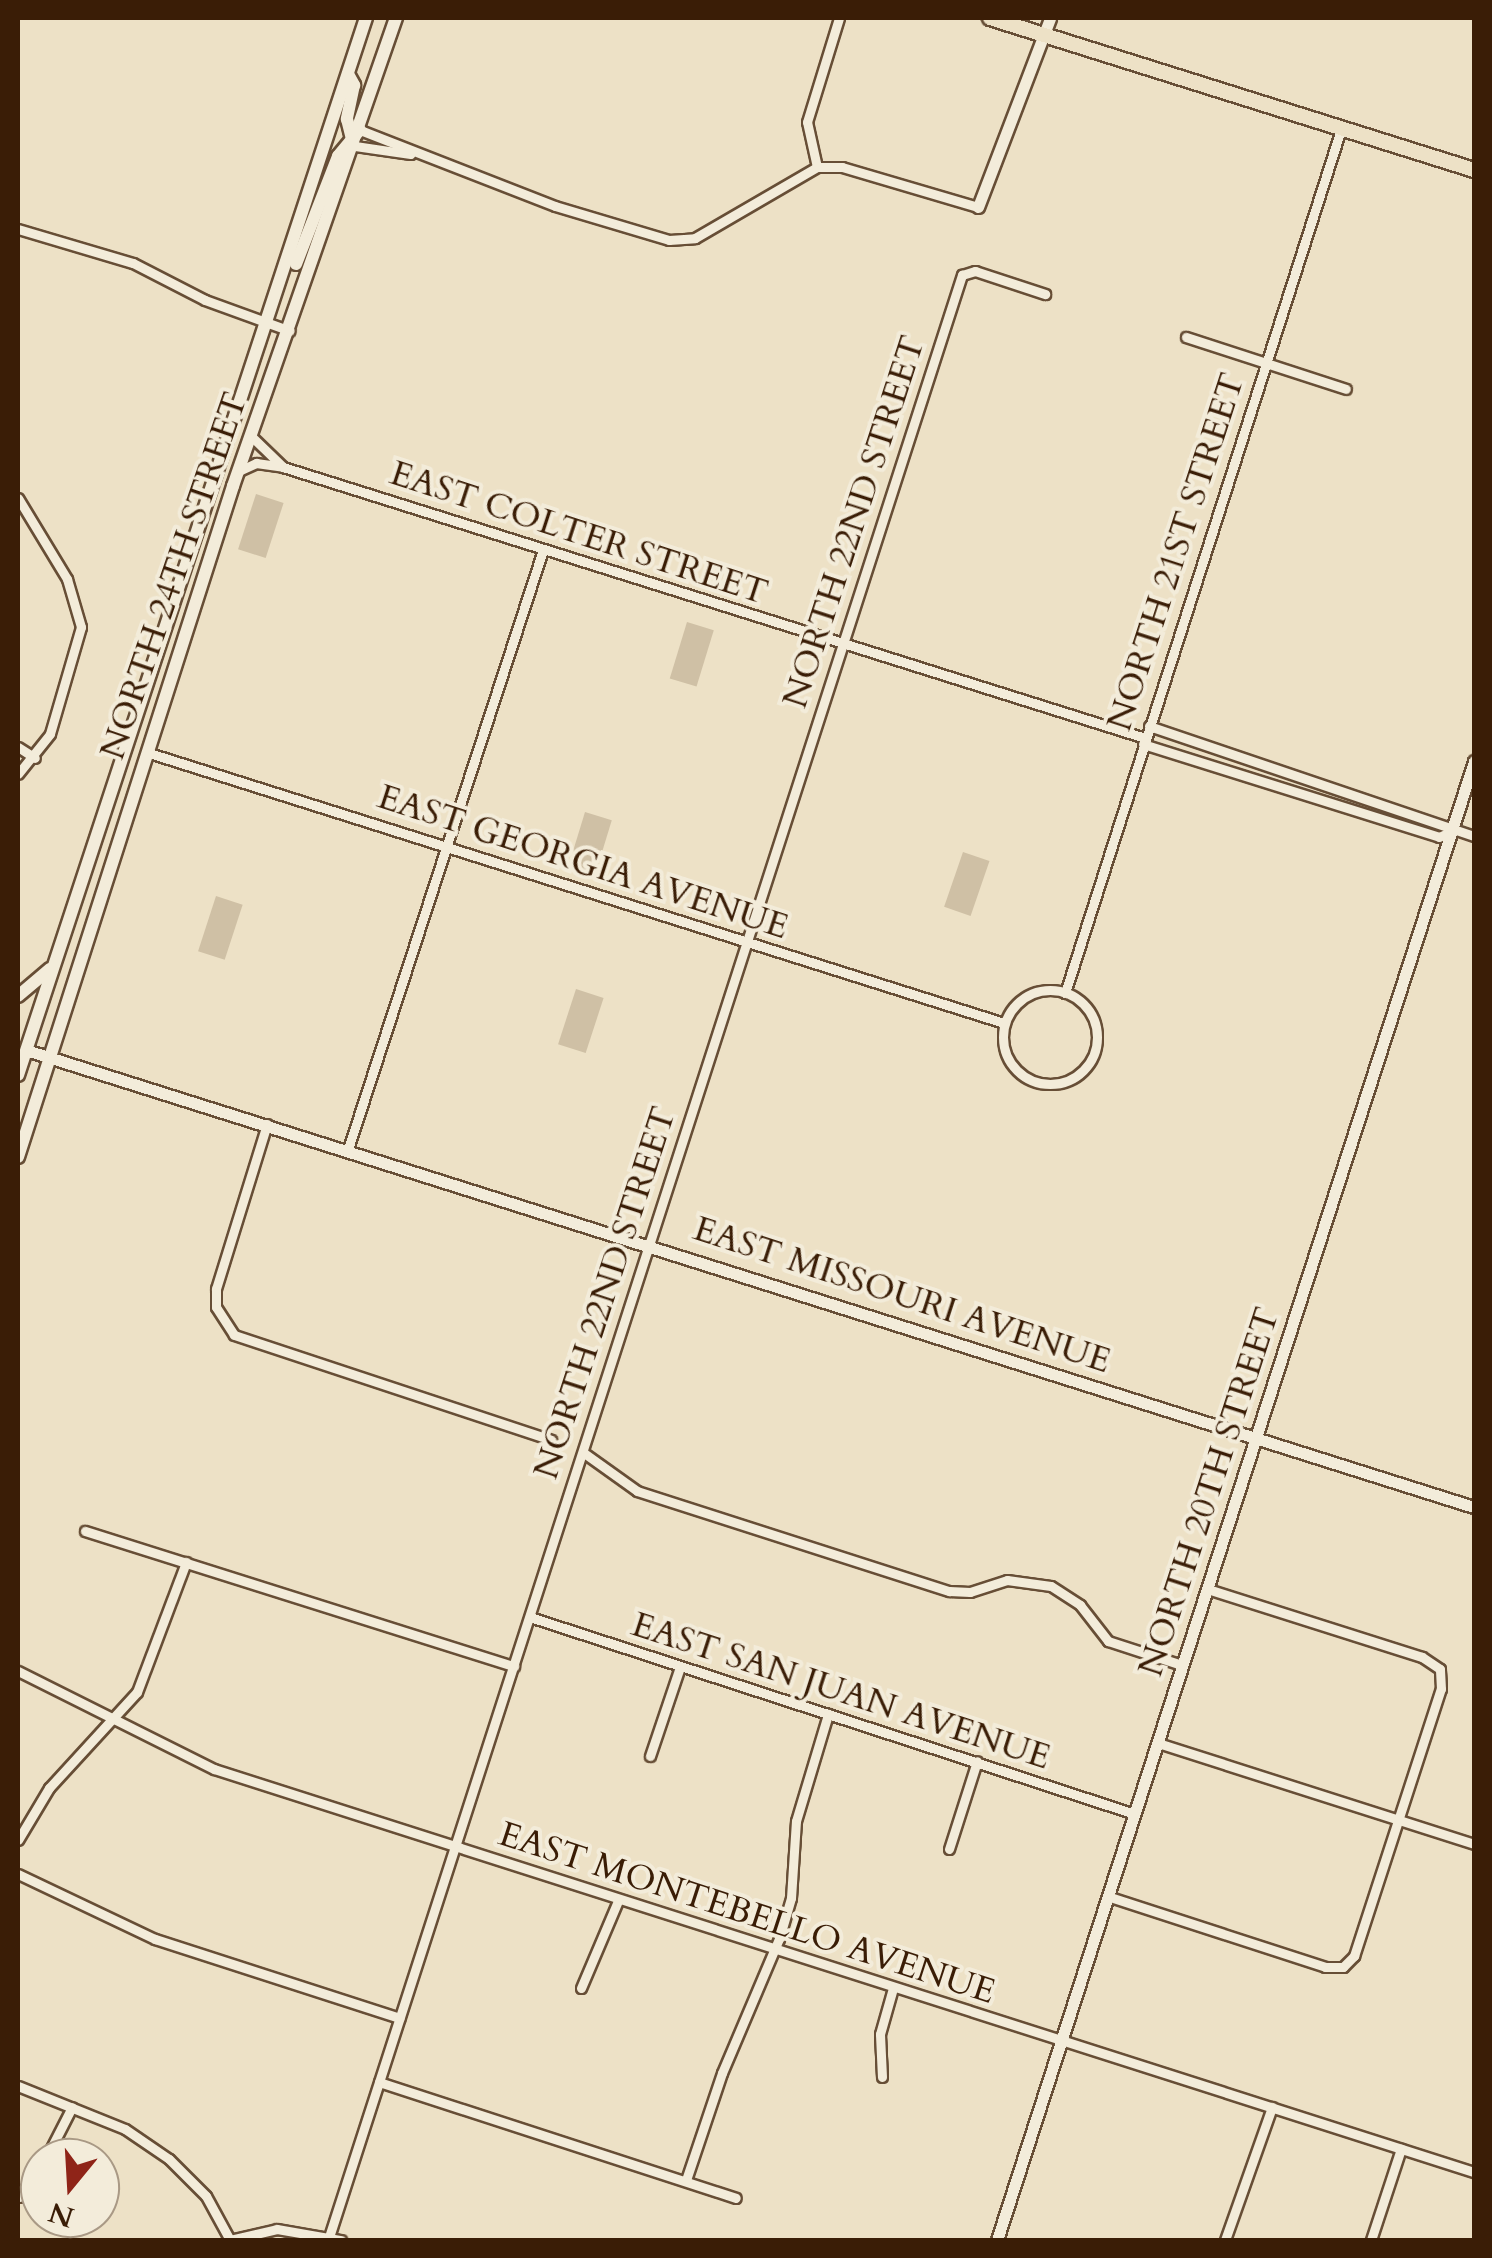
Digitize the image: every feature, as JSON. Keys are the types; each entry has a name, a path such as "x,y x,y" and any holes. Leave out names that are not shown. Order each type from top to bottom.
{"main road":[{"name":"NORTH 24TH STREET","path":"18,1075 20,1047 54,963 366,18"},
{"name":"NORTH 24TH STREET","path":"18,1157 238,471 396,18"},
{"path":"990,18 1474,170"},
{"path":"268,324 355,138 354,90 348,74"},
{"path":"18,996 54,963"}],"street":[{"path":"817,167 806,122 838,18"},
{"path":"1040,18 1040,34"},
{"path":"355,138 412,154 624,230 670,240 695,238 817,167 842,167 978,207 1040,34 1050,18"},
{"name":"NORTH 21ST STREET","path":"1065,992 1341,129"},
{"path":"355,138 412,154"},
{"path":"18,229 133,262 290,331"},
{"name":"NORTH 22ND STREET","path":"328,2236 966,270 1045,294"},
{"path":"1186,337 1346,389"},
{"name":"EAST COLTER STREET","path":"252,436 283,467"},
{"name":"EAST COLTER STREET","path":"238,471 249,464 283,467 1439,837 1452,831"},
{"path":"18,498 55,554 81,618 50,734 18,774"},
{"path":"348,1149 542,550"},
{"name":"EAST COLTER STREET","path":"1148,726 1442,821 1452,831 1474,836"},
{"path":"18,747 34,758"},
{"name":"EAST GEORGIA AVENUE","path":"146,752 1004,1023"},
{"name":"NORTH 20TH STREET","path":"996,2240 1110,1898 1474,761"},
{"path":"1065,992 1090,1012 1097,1042 1092,1058 1071,1080 1056,1084 1025,1078 1005,1054 1004,1023 1022,999 1065,992"},
{"name":"EAST MISSOURI AVENUE","path":"20,1047 1474,1507"},
{"path":"267,1124 217,1281 216,1308 234,1335 552,1440"},
{"path":"584,1453 637,1491 950,1590 970,1592 1008,1580 1051,1586 1080,1604 1108,1640 1182,1664"},
{"path":"86,1531 514,1666"},
{"path":"18,1840 49,1788 112,1722 152,1664 186,1562"},
{"path":"1110,1898 1324,1967 1343,1967 1354,1956 1441,1689 1440,1669 1422,1657 1207,1590"},
{"name":"EAST SAN JUAN AVENUE","path":"530,1617 679,1670 1136,1814"},
{"name":"EAST MONTEBELLO AVENUE","path":"18,1670 112,1722 214,1769 1474,2172"},
{"path":"650,1756 679,1670"},
{"path":"686,2180 722,2073 776,1950 791,1898 796,1822 828,1714"},
{"path":"1158,1743 1474,1844"},
{"path":"949,1848 977,1761"},
{"path":"18,1874 143,1935 400,2018"},
{"path":"581,1988 618,1901"},
{"path":"882,2078 880,2034 893,1988"},
{"path":"380,2082 736,2198"},
{"path":"18,2086 125,2129 170,2160 206,2196 230,2240 276,2229 341,2240"},
{"path":"56,2138 72,2108"},
{"path":"1225,2240 1272,2108"},
{"path":"1371,2240 1401,2149"}],"shaded area":[{"path":"256,494 284,503 266,558 238,549"},
{"path":"687,622 714,630 697,687 670,678"},
{"path":"585,812 612,820 595,876 568,867"},
{"path":"963,852 989,861 971,916 944,907"},
{"path":"216,896 243,905 225,960 198,951"},
{"path":"576,989 604,998 586,1053 558,1044"}]}
